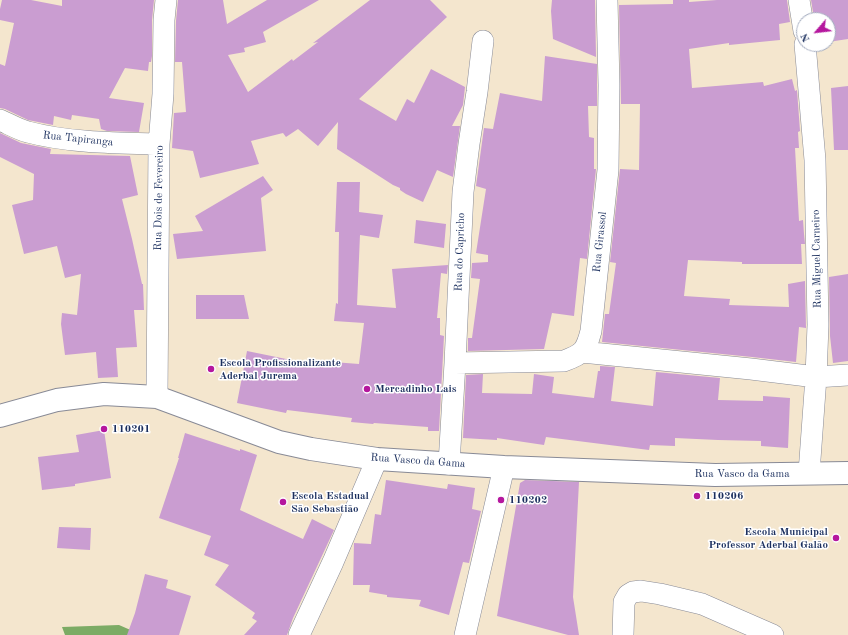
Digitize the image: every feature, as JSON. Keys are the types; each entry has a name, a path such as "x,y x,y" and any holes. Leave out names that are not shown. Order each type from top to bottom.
{"main road":[{"name":"Rua Vasco da Gama","path":"0,416 57,400 104,394 157,397 279,442 311,449 377,459 504,467 715,475 848,473"}],"street":[{"name":"Rua Dois de Fevereiro","path":"157,397 159,144 163,94 164,20 166,0"},
{"name":"Rua Girassol","path":"582,352 588,344 591,331 608,170 609,85 607,0"},
{"path":"800,0 802,12"},
{"name":"Rua do Capricho","path":"449,464 463,192 483,41"},
{"name":"Rua Miguel Carneiro","path":"806,52 815,168 818,325 809,474"},
{"name":"Rua Tapiranga","path":"0,120 27,132 50,137 95,142 159,144"},
{"path":"455,363 564,361 582,352 816,377 848,375"},
{"path":"299,635 333,562 377,459"},
{"path":"465,635 504,467"},
{"path":"624,635 624,602 628,595 633,592 640,591 671,596 702,604 773,635"}],"green space":[{"path":"119,625 142,635 65,635 62,627"}],"building":[{"path":"2,0 31,0 62,6 62,0 154,0 152,20 152,56 151,62 149,62 148,71 125,68 109,98 144,103 139,132 107,131 101,129 99,119 72,115 71,120 54,116 53,125 28,120 0,108 0,64 5,66 14,23 0,20"},
{"path":"178,0 223,0 227,24 267,0 319,0 263,32 266,42 244,48 245,52 228,55 248,92 292,59 293,61 318,42 313,43 370,0 430,0 447,17 359,99 396,121 407,99 414,103 431,69 465,87 463,105 452,126 460,126 453,177 437,170 423,202 406,194 400,190 400,188 337,149 338,122 318,146 298,129 286,137 283,133 251,141 259,164 200,178 193,151 172,148 174,113 186,112 182,62 175,62"},
{"path":"552,0 595,0 596,57 553,39 551,11"},
{"path":"673,0 689,0 689,2 717,0 787,0 790,22 779,24 780,40 729,45 729,43 689,49 692,88 763,82 764,86 792,79 795,91 797,90 800,131 798,132 799,148 795,148 799,221 803,220 805,244 801,244 802,264 742,264 742,262 688,260 684,296 730,299 729,305 789,307 788,284 805,281 806,328 799,327 796,362 602,342 605,314 609,314 616,263 610,262 620,169 639,170 640,104 621,104 619,5 673,4"},
{"path":"811,0 848,0 848,39 836,41 836,12 813,12"},
{"path":"545,56 597,64 597,106 588,106 589,137 594,138 594,169 596,169 587,259 580,258 574,316 552,313 544,349 468,351 468,338 472,338 480,279 471,278 472,263 488,262 488,255 476,253 486,189 476,186 484,128 493,129 500,93 542,101"},
{"path":"848,86 848,150 834,150 831,88"},
{"path":"0,133 21,143 51,149 50,154 130,156 138,195 122,199 143,284 144,310 134,310 137,347 116,348 118,377 98,378 96,352 65,355 61,324 62,313 77,315 81,274 65,278 57,246 24,254 12,205 33,200 34,174 0,157"},
{"path":"263,176 273,190 261,198 266,251 177,259 173,234 203,231 195,216"},
{"path":"337,182 360,182 359,212 383,215 379,238 360,235 357,305 396,308 392,269 448,265 447,274 441,273 437,318 440,318 440,335 444,336 439,431 428,431 428,427 351,422 352,418 287,410 286,413 237,403 247,351 291,360 333,365 333,362 359,364 364,323 334,321 336,303 338,304 339,232 335,232"},
{"path":"416,220 446,224 444,248 414,243"},
{"path":"848,274 848,361 833,363 830,336 829,277"},
{"path":"196,295 244,295 249,319 196,319"},
{"path":"600,366 615,367 611,401 653,406 656,372 720,378 718,400 763,401 763,396 790,398 788,448 761,446 761,441 675,438 675,446 650,445 649,450 546,437 544,445 497,438 497,440 463,438 466,375 483,374 482,393 532,394 534,374 554,377 552,393 594,398"},
{"path":"104,430 111,478 75,484 75,486 42,490 38,457 79,452 76,435"},
{"path":"185,433 257,455 240,510 303,539 312,519 334,530 293,618 287,635 244,635 257,621 252,618 255,613 215,585 229,565 204,555 211,536 159,518 179,458"},
{"path":"386,480 447,489 448,484 475,488 472,509 481,511 469,563 463,562 449,615 419,606 421,600 387,597 387,595 369,592 370,585 353,585 354,543 371,544 375,514 381,515"},
{"path":"525,480 579,482 573,597 579,635 568,635 497,616 520,483"},
{"path":"59,527 91,528 90,550 57,548"},
{"path":"145,574 168,580 166,588 191,596 179,635 127,635 135,613"}],"place":[{"name":"Escola Profissionalizante Aderbal Jurema","path":"211,369"},
{"name":"Mercadinho Lais","path":"367,389"},
{"name":"110201","path":"104,429"},
{"name":"110206","path":"697,496"},
{"name":"110202","path":"501,500"},
{"name":"Escola Estadual São Sebastião","path":"283,502"},
{"name":"Escola Municipal Professor Aderbal Galão","path":"836,538"}]}
